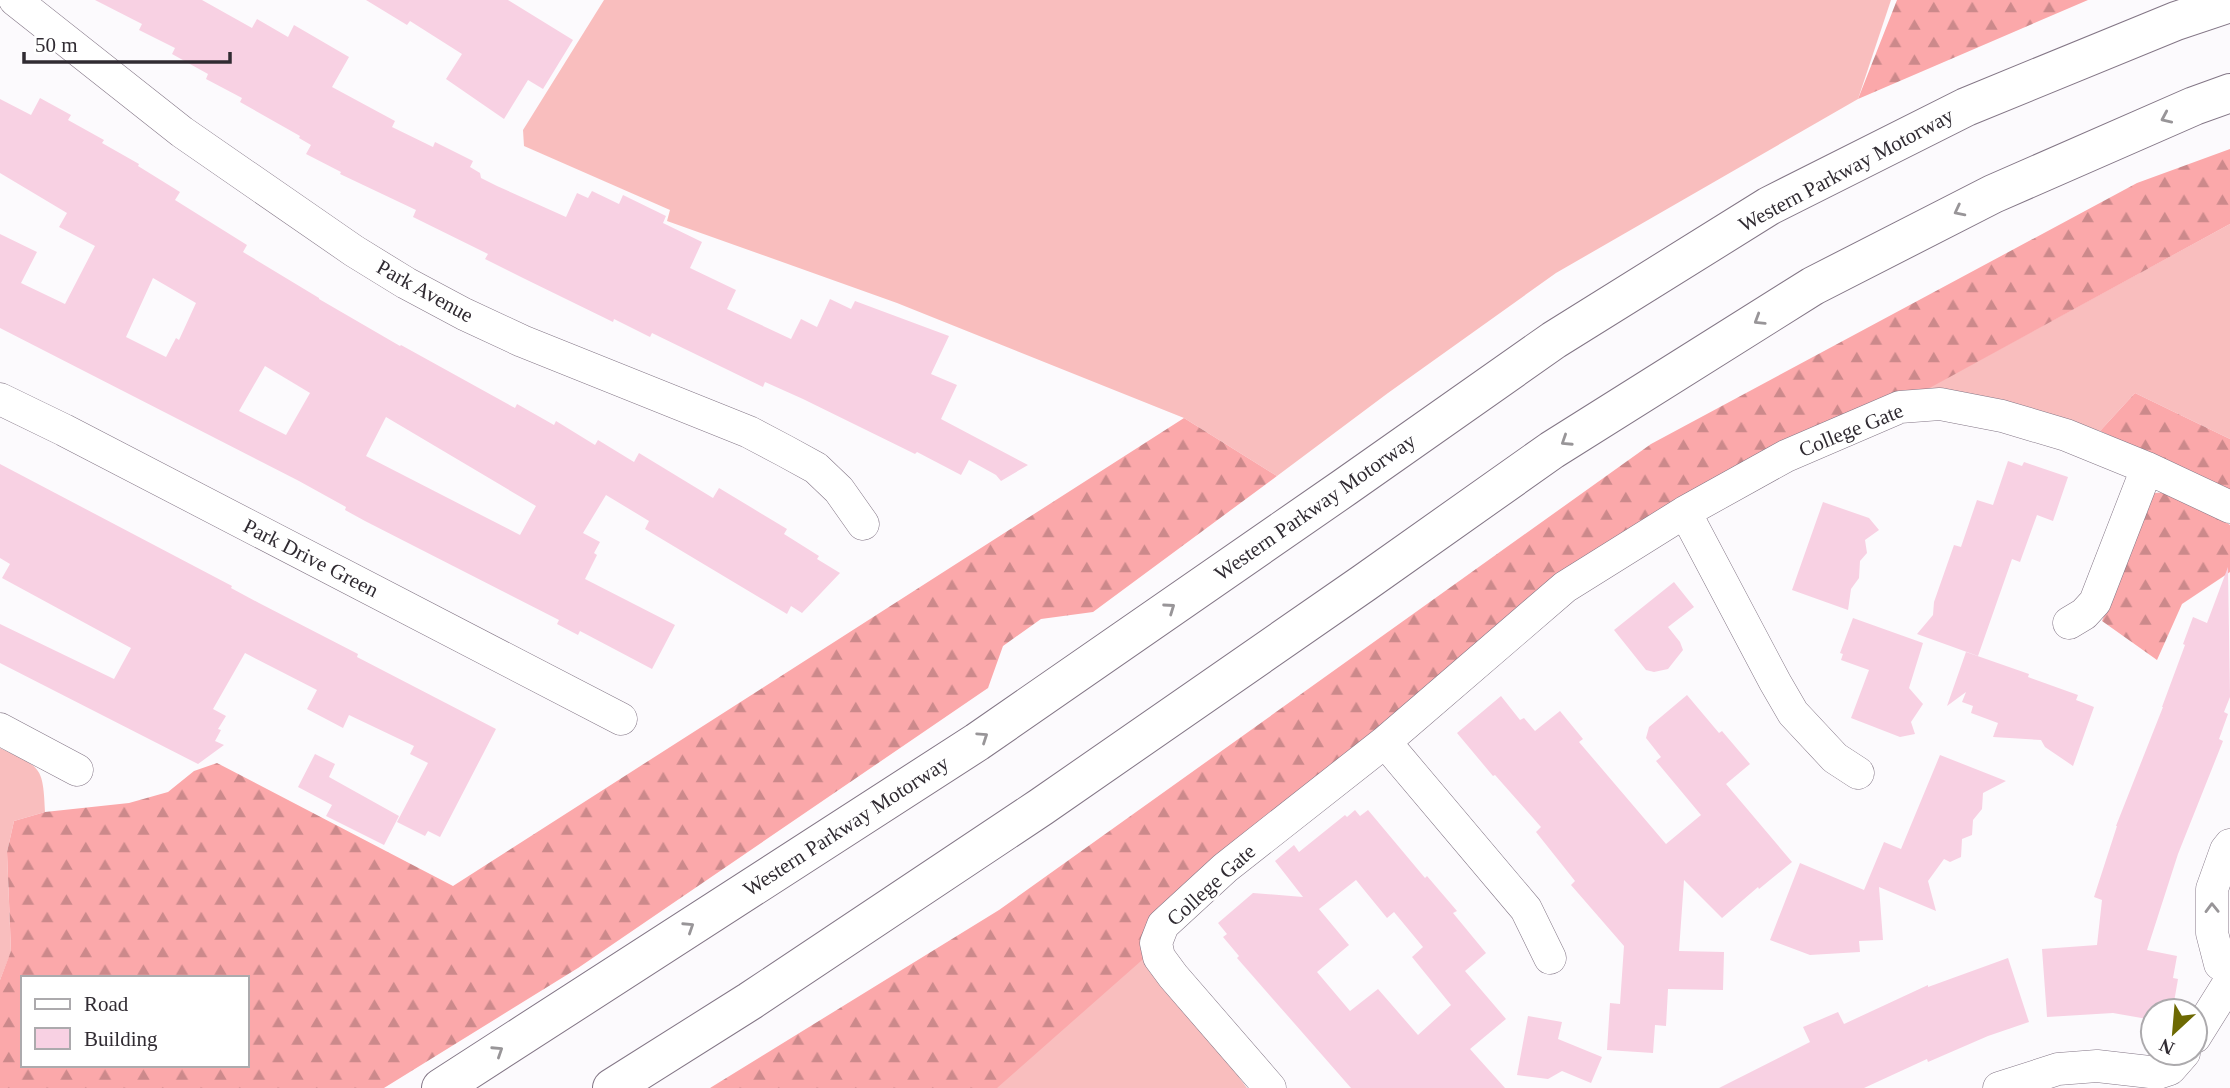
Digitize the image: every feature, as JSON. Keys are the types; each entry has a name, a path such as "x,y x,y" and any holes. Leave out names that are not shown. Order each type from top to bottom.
{"highway":[{"name":"Western Parkway Motorway","path":"441,1088 977,742 1554,340 1769,206 1966,107 2176,22 2230,3"},
{"path":"612,1088 750,1001 1041,807 1552,450 1720,343 1813,286 1993,194 2194,106 2230,93"}],"street":[{"name":"Park Avenue","path":"15,0 182,132 406,284 522,341 749,432 816,468 839,490 863,524"},
{"name":"Park Drive Green","path":"0,399 64,429 621,719"},
{"name":"College Gate","path":"1270,1088 1159,957 1156,943 1163,925 1225,868 1385,742 1565,587 1685,512 1786,456 1900,407 1940,404 2002,416 2066,435 2147,468 2230,507"},
{"path":"2069,623 2084,614 2095,601 2147,468"},
{"path":"1685,512 1793,713 1835,758 1858,773"},
{"path":"0,729 77,770"},
{"path":"1385,742 1526,909 1550,958"},
{"path":"2230,845 2225,850 2211,889 2212,933 2217,954 2220,964 2230,964"},
{"path":"2209,1015 2230,981"},
{"path":"1999,1088 2058,1069 2097,1066 2158,1073 2177,1070"}],"shaded area":[{"path":"604,0 1891,0 1858,99 1556,273 1277,476 1184,418 897,303 667,221 670,210 524,146 523,130"},
{"path":"2230,224 2230,439 2135,393 2100,431 1963,396 1915,395"},
{"path":"0,748 37,770 43,785 45,812 14,821 7,852 11,952 0,980"},
{"path":"1142,947 1247,1088 992,1088"}],"green space":[{"path":"1897,0 2088,0 1858,99"},
{"path":"2230,149 2230,224 1565,587 997,1088 710,1088 999,910 1651,444 2137,183"},
{"path":"2135,393 2230,439 2230,491 2100,431"},
{"path":"1184,418 1277,476 1093,612 1041,619 1003,646 988,688 578,968 384,1088 0,1088 0,980 11,951 7,852 14,821 45,812 129,803 168,792 194,771 217,763 453,886"},
{"path":"2181,491 2230,525 2230,572 2182,604 2157,660 2102,621 2154,493"}],"building":[{"path":"95,0 202,0 252,28 257,19 288,37 294,25 349,57 332,87 395,121 392,127 433,147 435,142 473,161 470,167 480,173 481,178 566,217 577,193 588,198 592,191 619,204 623,195 666,216 663,223 702,242 690,268 736,290 727,309 791,339 801,319 817,327 830,299 851,309 855,301 949,336 931,374 957,385 941,419 1028,465 1001,481 996,475 969,460 961,475 803,399 765,382 763,387 652,333 650,337 614,319 613,322 523,278 485,259 488,254 413,217 416,210 340,174 341,172 306,154 311,145 299,138 300,136 240,102 242,98 206,79 208,74 172,54 175,48 139,30 142,24"},
{"path":"366,0 508,0 573,40 543,89 528,80 504,119 446,79 462,54 410,21 407,25"},
{"path":"40,98 71,115 68,120 104,140 102,143 180,192 175,200 247,245 243,252 319,299 515,408 517,404 554,425 556,421 595,445 598,440 634,462 639,453 713,498 719,488 787,529 784,534 840,573 802,613 791,606 787,614 645,529 649,521 606,495 583,533 600,542 594,553 597,555 585,579 675,625 652,669 580,631 578,635 557,624 559,620 365,521 345,510 346,507 299,481 0,328 0,234 37,252 21,283 65,304 95,246 59,227 67,213 0,173 0,99 31,115","holes":["153,278 196,303 179,340 176,338 166,357 126,337","265,366 310,393 286,435 239,411","386,417 536,506 520,535 366,456"]},
{"path":"2008,461 2022,466 2024,462 2068,477 2053,521 2037,515 2020,562 2012,559 1978,656 1917,634 1933,615 1934,602 1954,545 1961,547 1977,500 1993,505"},
{"path":"0,464 496,729 440,837 428,831 425,836 397,822 428,763 410,754 414,746 349,715 343,728 307,709 317,690 245,653 213,709 226,716 215,741 224,745 198,764 0,663 0,624 114,679 131,648 2,578 10,564 0,558"},
{"path":"1823,502 1869,518 1879,530 1865,540 1867,553 1860,561 1859,578 1851,589 1848,610 1792,590"},
{"path":"2228,567 2230,697 2224,712 2228,714 2219,739 2223,741 2178,854 2147,950 2177,956 2173,978 2178,979 2175,997 2139,997 2139,1018 2113,1013 2047,1017 2042,949 2097,945 2102,900 2094,897 2116,826 2163,707 2193,617 2207,623"},
{"path":"1674,582 1694,607 1668,627 1683,650 1668,669 1654,672 1646,670 1614,630"},
{"path":"1853,618 1923,643 1909,688 1923,704 1911,722 1915,734 1900,737 1851,718 1869,670 1841,660 1843,654 1840,653"},
{"path":"1966,652 2078,695 2076,700 2094,707 2073,766 2045,747 2041,740 1993,737 1998,723 1971,713 1973,706 1962,702 1966,692 1947,706"},
{"path":"1687,695 1750,764 1726,784 1792,862 1722,918 1684,880 1679,951 1724,952 1723,990 1668,989 1666,1026 1655,1025 1653,1053 1607,1050 1610,1003 1620,1004 1624,946 1571,885 1575,881 1536,832 1541,827 1457,733 1501,696 1520,720 1524,718 1535,731 1560,711 1583,739 1579,742 1666,844 1701,815 1656,761 1661,757 1646,738 1649,727"},
{"path":"315,754 335,764 329,777 399,816 384,845 326,816 332,805 298,787"},
{"path":"1940,755 2006,781 1983,793 1982,809 1973,820 1972,835 1962,839 1961,857 1950,862 1944,859 1928,881 1936,911 1879,887 1883,940 1859,941 1860,952 1810,955 1770,940 1800,863 1864,890 1884,842 1901,849"},
{"path":"1355,810 1360,816 1368,810 1425,878 1427,876 1457,911 1453,913 1486,953 1465,971 1506,1019 1470,1049 1505,1088 1351,1088 1237,958 1239,956 1223,937 1227,934 1218,923 1253,893 1303,897 1275,861 1294,845 1299,852 1345,815 1347,817","holes":["1356,880 1387,918 1394,912 1423,947 1412,957 1451,1005 1418,1035 1378,989 1350,1011 1317,972 1349,945 1319,909"]},
{"path":"2008,958 2029,1022 1928,1062 1927,1059 1864,1088 1719,1088 1810,1042 1803,1027 1838,1012 1844,1024 1928,985"},
{"path":"1528,1016 1562,1022 1558,1039 1602,1057 1591,1083 1562,1071 1548,1079 1517,1075"}]}
